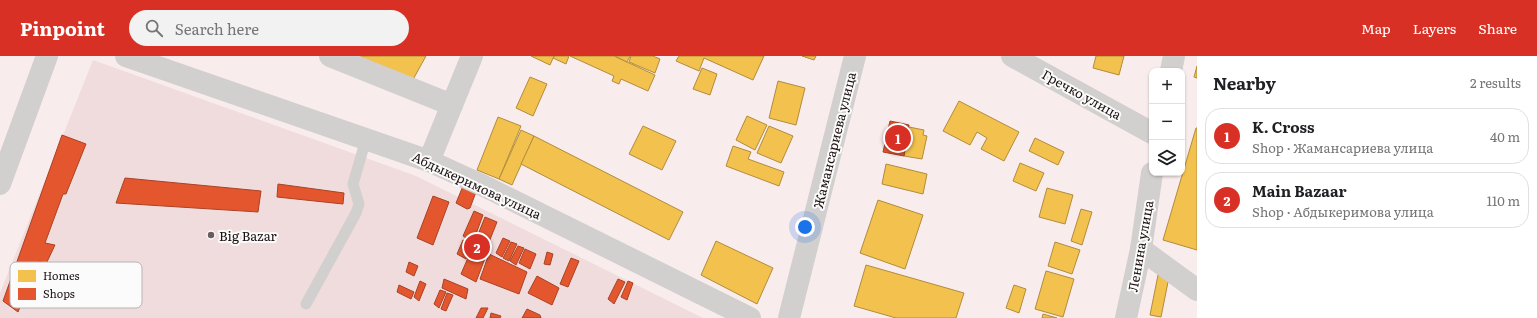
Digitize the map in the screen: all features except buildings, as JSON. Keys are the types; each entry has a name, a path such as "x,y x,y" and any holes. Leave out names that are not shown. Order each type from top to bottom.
{"street":[{"path":"0,184 47,56"},
{"name":"Абдыкеримова улица","path":"126,56 429,161 486,187 750,318"},
{"path":"330,56 452,105"},
{"path":"429,161 472,56"},
{"name":"Жамансариева улица","path":"789,318 855,56"},
{"name":"Гречко улица","path":"1012,56 1149,131"},
{"path":"1172,68 1174,56"},
{"name":"Ленина улица","path":"1126,318 1141,249 1152,176"},
{"path":"1141,249 1197,290"}],"lane":[{"path":"306,304 356,213 359,204 353,184 366,139"}],"shaded area":[{"name":"Big Bazar","path":"93,60 416,176 703,318 0,318 0,293 10,268 10,308 142,308 142,262 12,262"}],"place":[{"name":"K. Cross","path":"898,138"},
{"name":"Big Bazar","path":"211,235"},
{"name":"Main Bazaar","path":"477,247"}]}
